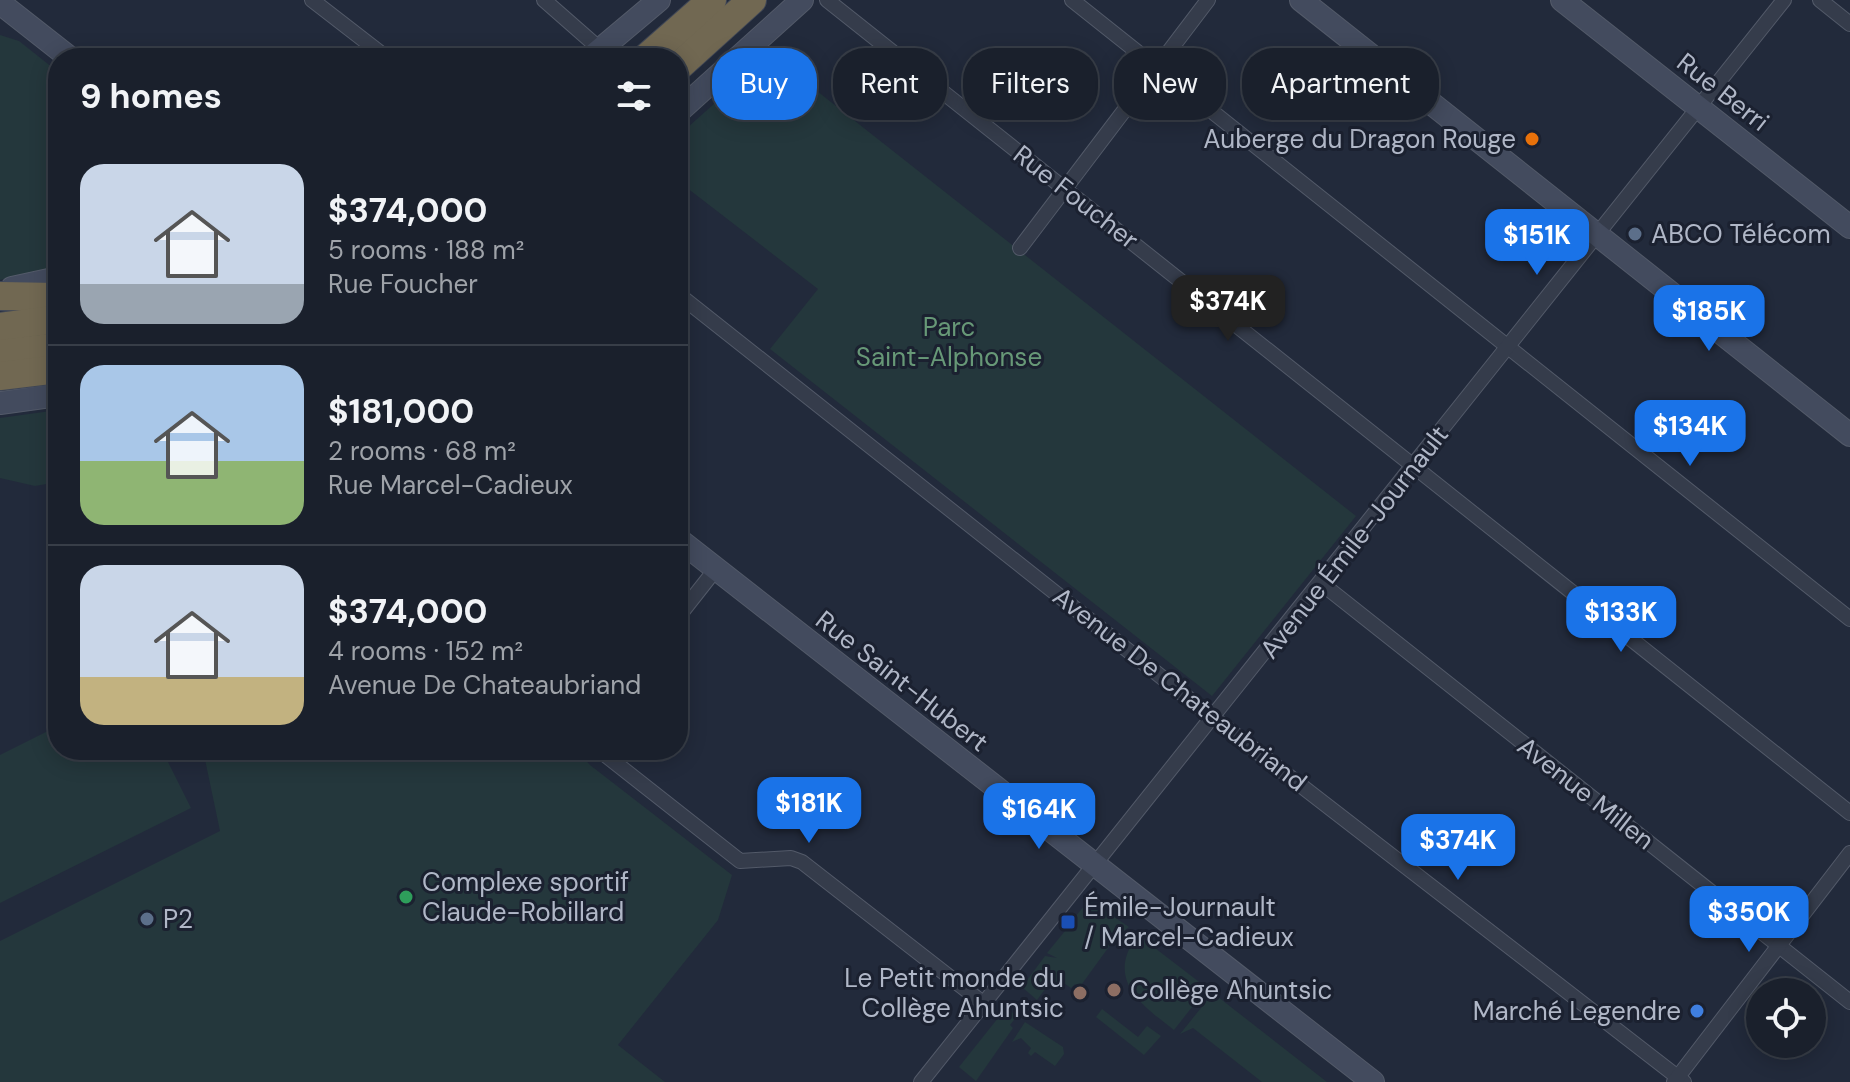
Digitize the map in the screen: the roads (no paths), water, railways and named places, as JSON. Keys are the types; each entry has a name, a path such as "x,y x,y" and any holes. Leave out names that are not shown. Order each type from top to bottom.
{"highway":[{"path":"657,48 712,0"},
{"path":"688,58 752,0"},
{"path":"0,293 48,296"},
{"path":"0,327 48,320"},
{"path":"0,354 48,348"},
{"path":"0,376 48,370"}],"main road":[{"path":"603,48 659,0"},
{"path":"688,103 802,0"},
{"path":"1301,0 1850,435"},
{"name":"Rue Berri","path":"1562,0 1850,227"},
{"path":"0,3 57,48"},
{"path":"0,293 48,281"},
{"path":"0,403 48,396"},
{"name":"Rue Saint-Hubert","path":"688,549 1373,1082"}],"street":[{"path":"312,0 374,48"},
{"path":"544,0 590,48"},
{"name":"Rue Foucher","path":"827,0 1850,813"},
{"path":"1072,0 1131,48"},
{"path":"1171,48 1208,0"},
{"name":"Avenue Émile-Journault","path":"921,1082 1784,0"},
{"path":"1820,0 1850,24"},
{"path":"1020,248 1116,120"},
{"path":"1222,120 1850,619"},
{"name":"Avenue De Chateaubriand","path":"688,302 1678,1080"},
{"path":"688,599 708,564"},
{"name":"Avenue Millen","path":"1321,583 1850,1002"},
{"path":"612,760 740,861 752,863 791,858 802,862 983,1003"},
{"path":"1678,1080 1850,853"}],"place":[{"name":"Auberge du Dragon Rouge","path":"1532,139"},
{"name":"ABCO Télécom","path":"1635,234"},
{"name":"Complexe sportif Claude-Robillard","path":"406,897"},
{"name":"P2","path":"147,919"},
{"name":"Émile-Journault / Marcel-Cadieux","path":"1068,922"},
{"name":"Collège Ahuntsic","path":"1114,990"},
{"name":"Le Petit monde du Collège Ahuntsic","path":"1080,993"},
{"name":"Marché Legendre","path":"1697,1011"}],"park label":[{"name":"Parc Saint-Alphonse","path":"949,342"}]}
